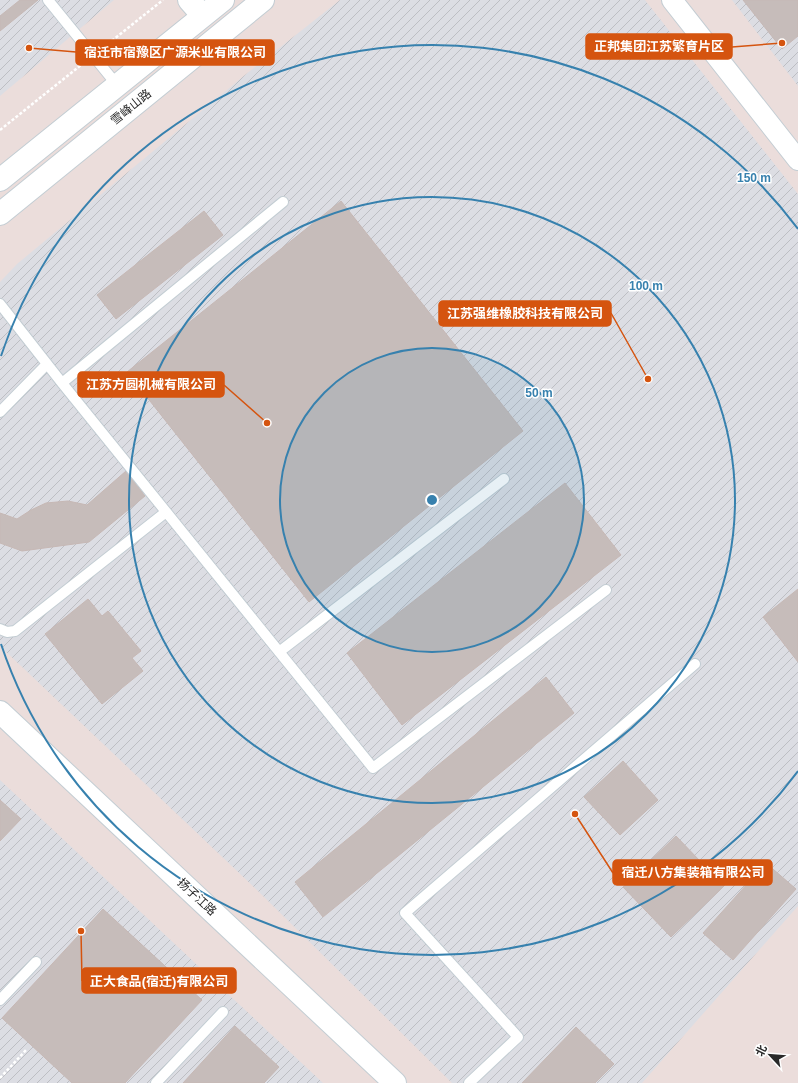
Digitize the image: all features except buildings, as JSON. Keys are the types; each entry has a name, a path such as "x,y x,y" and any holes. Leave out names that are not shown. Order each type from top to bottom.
{"main road":[{"path":"0,180 117,85 196,8 223,0"},
{"name":"雪峰山路","path":"0,214 263,0"},
{"name":"扬子江路","path":"0,712 394,1083"}],"street":[{"path":"672,0 798,160"}],"lane":[{"path":"48,0 117,85"},
{"path":"62,383 283,202"},
{"path":"0,304 373,768 606,590"},
{"path":"0,412 47,364"},
{"path":"279,652 504,480"},
{"path":"0,629 7,632 15,631 166,512"},
{"path":"469,1083 518,1037 406,913 695,664"},
{"path":"0,1000 36,962"},
{"path":"156,1083 223,1012"}],"path":[{"path":"0,1078 27,1049"}],"shaded area":[{"path":"0,0 114,0 0,96"},
{"path":"340,0 645,0 798,194 798,906 642,1083 452,1083 258,891 0,646 0,282 17,264 245,75"},
{"path":"732,0 798,0 798,86"},
{"path":"0,780 323,1083 0,1083"}],"place":[{"name":"正邦集团江苏繁育片区","path":"782,43"},
{"name":"宿迁市宿豫区广源米业有限公司","path":"29,48"},
{"name":"江苏强维橡胶科技有限公司","path":"648,379"},
{"name":"江苏方圆机械有限公司","path":"267,423"},
{"name":"宿迁八方集装箱有限公司","path":"575,814"},
{"name":"正大食品(宿迁)有限公司","path":"81,931"}]}
